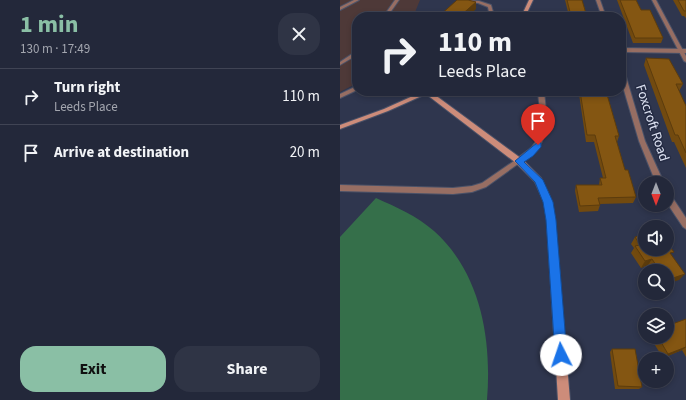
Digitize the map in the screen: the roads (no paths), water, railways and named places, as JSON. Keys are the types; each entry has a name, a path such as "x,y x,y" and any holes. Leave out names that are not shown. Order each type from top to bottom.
{"street":[{"path":"525,12 531,0"},
{"path":"598,0 602,12"},
{"path":"626,50 683,50"},
{"name":"Foxcroft Road","path":"626,87 642,141 657,176"},
{"path":"340,127 386,110 416,96"},
{"path":"434,96 519,161 538,180 548,202 551,220 564,400"},
{"path":"519,161 530,154 538,145 543,136 541,96"},
{"path":"674,207 686,225"}],"lane":[{"path":"340,9 357,0"},
{"path":"389,12 397,0"},
{"path":"654,0 683,50 686,61"},
{"path":"459,2 474,1 484,3 490,6 491,12"},
{"path":"340,64 352,56"},
{"path":"340,96 352,90"},
{"path":"340,188 453,191 484,185 519,161"}]}
